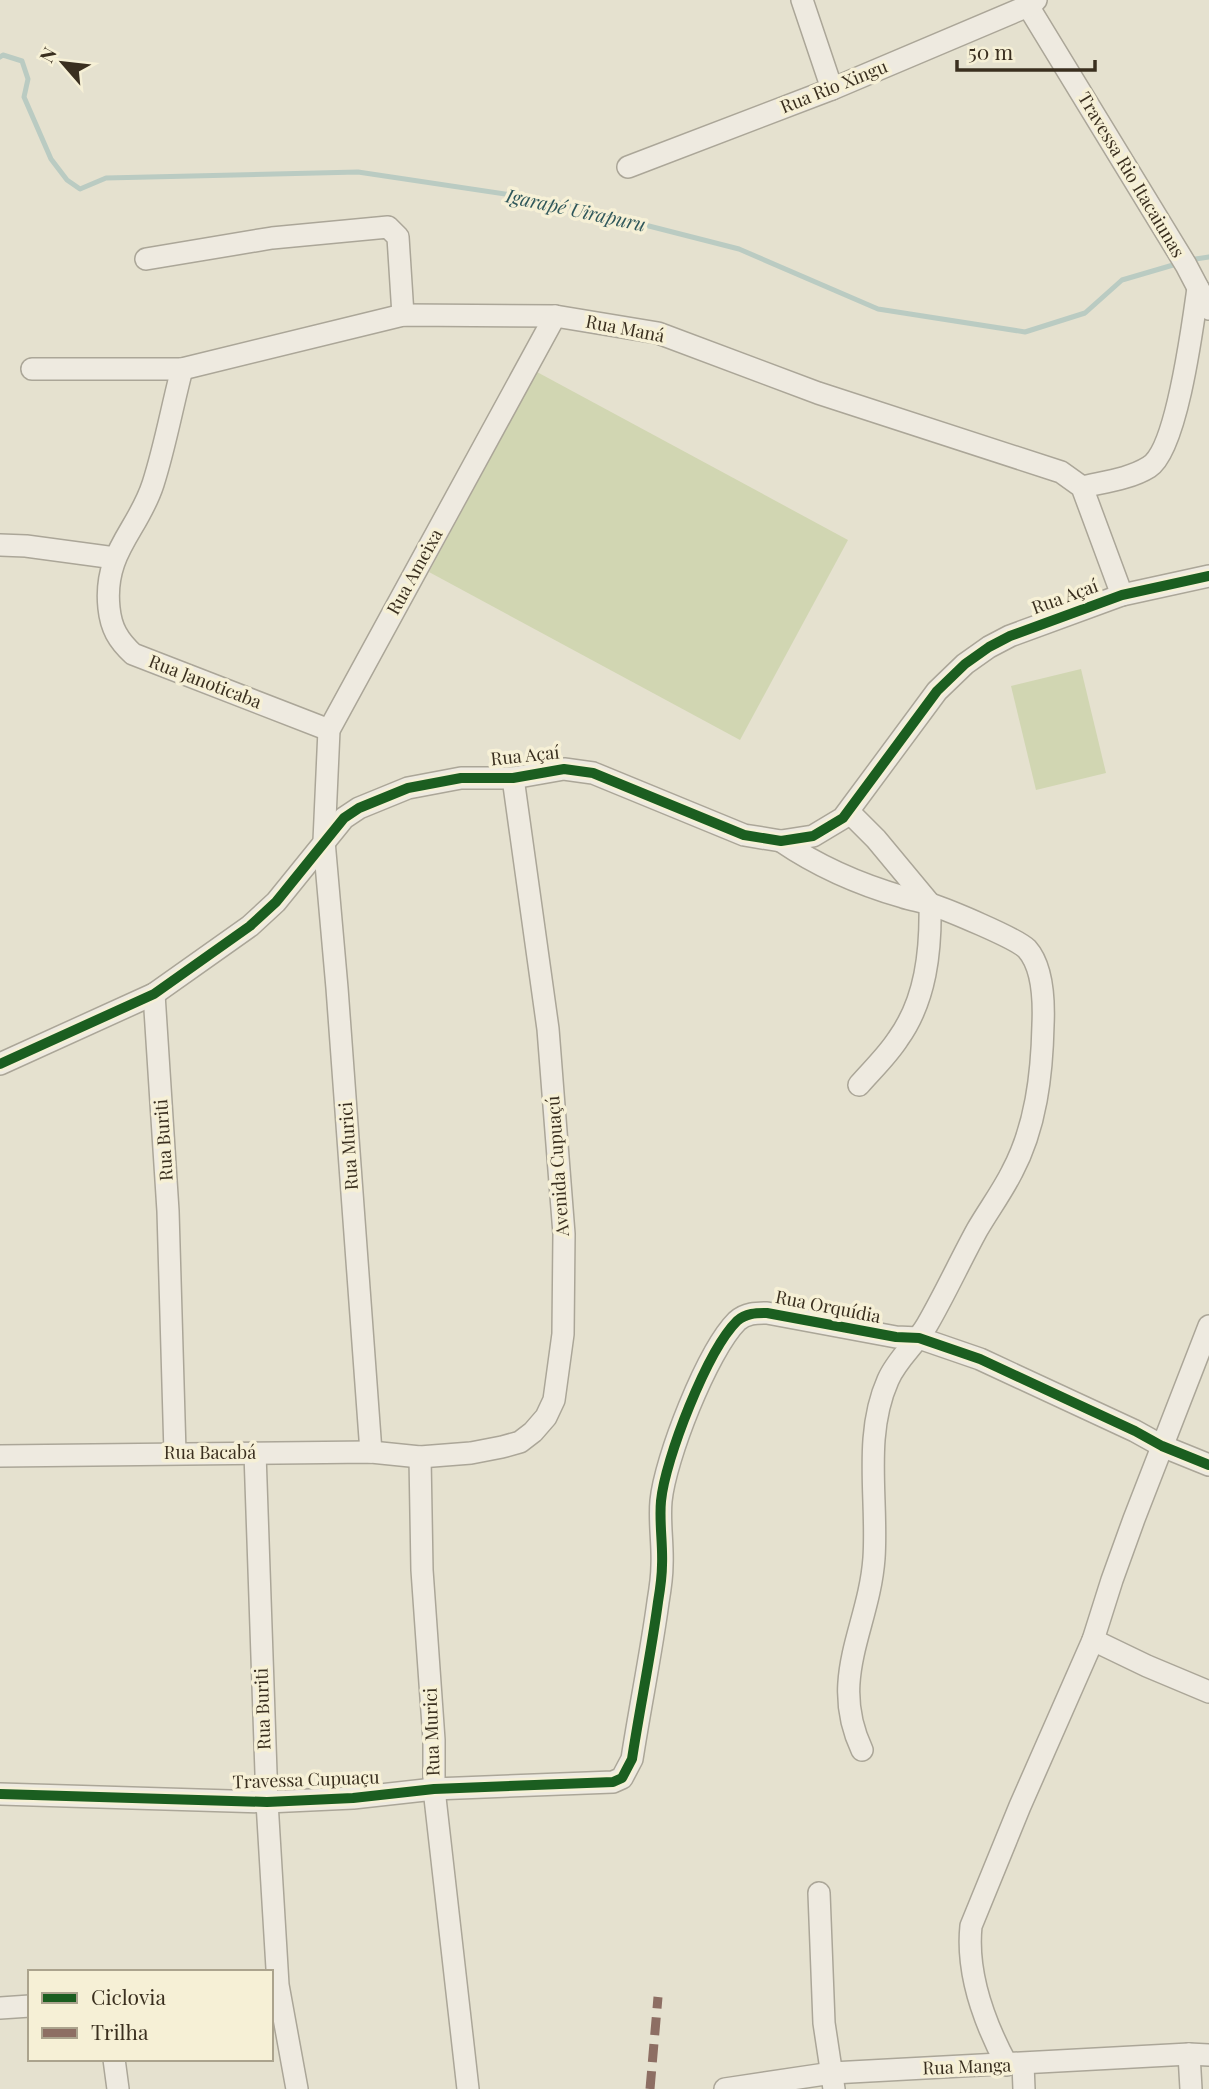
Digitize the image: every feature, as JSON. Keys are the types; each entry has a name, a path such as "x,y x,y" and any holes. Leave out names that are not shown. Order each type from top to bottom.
{"street":[{"path":"802,0 832,89"},
{"name":"Rua Rio Xingu","path":"628,167 832,89 1032,3"},
{"name":"Travessa Rio Itacaiunas","path":"1032,3 1186,265 1209,309"},
{"path":"146,259 272,238 388,227 398,237 402,315"},
{"path":"1198,288 1171,432 1161,453 1151,467 1131,475 1082,487 1122,595 1209,576"},
{"name":"Rua Maná","path":"32,369 182,369 402,315 555,316 658,333 831,397 1008,457 1061,472 1082,487"},
{"name":"Rua Ameixa","path":"324,841 329,730 555,316"},
{"name":"Rua Janoticaba","path":"182,369 153,485 109,573 107,594 110,623 118,639 133,654 329,730"},
{"path":"0,545 115,558"},
{"name":"Rua Açaí","path":"0,1064 154,994 250,926 276,902 344,818 359,808 408,788 461,778 513,778 564,769 593,773 744,835 781,841 813,836 828,829 849,812 937,691 965,664 1010,636 1122,595"},
{"name":"Avenida Cupuaçú","path":"420,1457 471,1453 502,1447 520,1442 533,1432 546,1418 554,1400 564,1334 564,1234 548,1029 513,778"},
{"path":"849,812 876,839 930,904 929,958 914,1011 898,1039 859,1085"},
{"name":"Rua Murici","path":"324,841 370,1452"},
{"path":"781,841 830,871 901,897 930,904 1025,947 1037,967 1044,1012 1037,1099 1013,1171 919,1338 889,1378 876,1423 873,1456 874,1559 867,1598 856,1635 849,1682 851,1728 862,1750"},
{"name":"Rua Buriti","path":"154,994 168,1211 175,1453"},
{"name":"Rua Orquídia","path":"613,1782 622,1778 632,1759 660,1585 661,1503 668,1466 692,1402 726,1337 738,1320 750,1313 767,1313 895,1338 919,1338 980,1359 1162,1446 1209,1465"},
{"path":"1024,2089 1015,2064 992,2037 978,1992 969,1946 971,1926 1093,1640 1112,1580 1209,1326"},
{"name":"Rua Bacabá","path":"0,1456 370,1452 420,1457"},
{"name":"Rua Buriti","path":"255,1453 275,1985 297,2089"},
{"name":"Rua Murici","path":"420,1457 422,1570 434,1740 434,1789 468,2089"},
{"path":"1093,1640 1209,1692"},
{"name":"Travessa Cupuaçu","path":"0,1794 267,1802 352,1798 434,1789 613,1782"},
{"path":"820,1893 824,2023 833,2081"},
{"path":"0,2008 28,2006"},
{"path":"1191,2089 1199,2055"},
{"name":"Rua Manga","path":"725,2089 1015,2064 1199,2055"},
{"path":"114,2061 118,2089"}],"green space":[{"path":"537,372 848,540 740,740 429,572"},
{"path":"1081,669 1106,773 1036,790 1011,686"}],"waterway":[{"name":"Igarapé Uirapuru","path":"0,57 3,55 22,61 28,79 24,97 51,159 67,180 80,189 106,178 358,172 551,201 739,249 878,309 1025,332 1085,313 1122,280 1180,263"},
{"name":"Igarapé Uirapuru","path":"1189,260 1209,257"}],"marked path":[{"path":"650,2089 658,1997"}],"cycle path":[{"path":"0,1064 154,994 250,926 276,902 344,818 359,808 408,788 461,778 513,778 564,769 593,773 744,835 781,841 813,836 843,818 937,691 965,664 989,647 1010,636 1122,595 1209,576"},
{"path":"0,1794 267,1802 353,1798 434,1789 613,1782 622,1778 632,1759 661,1584 661,1501 670,1459 689,1406 713,1356 737,1321 755,1313 896,1337 919,1338 980,1359 1162,1446 1209,1465"}]}
